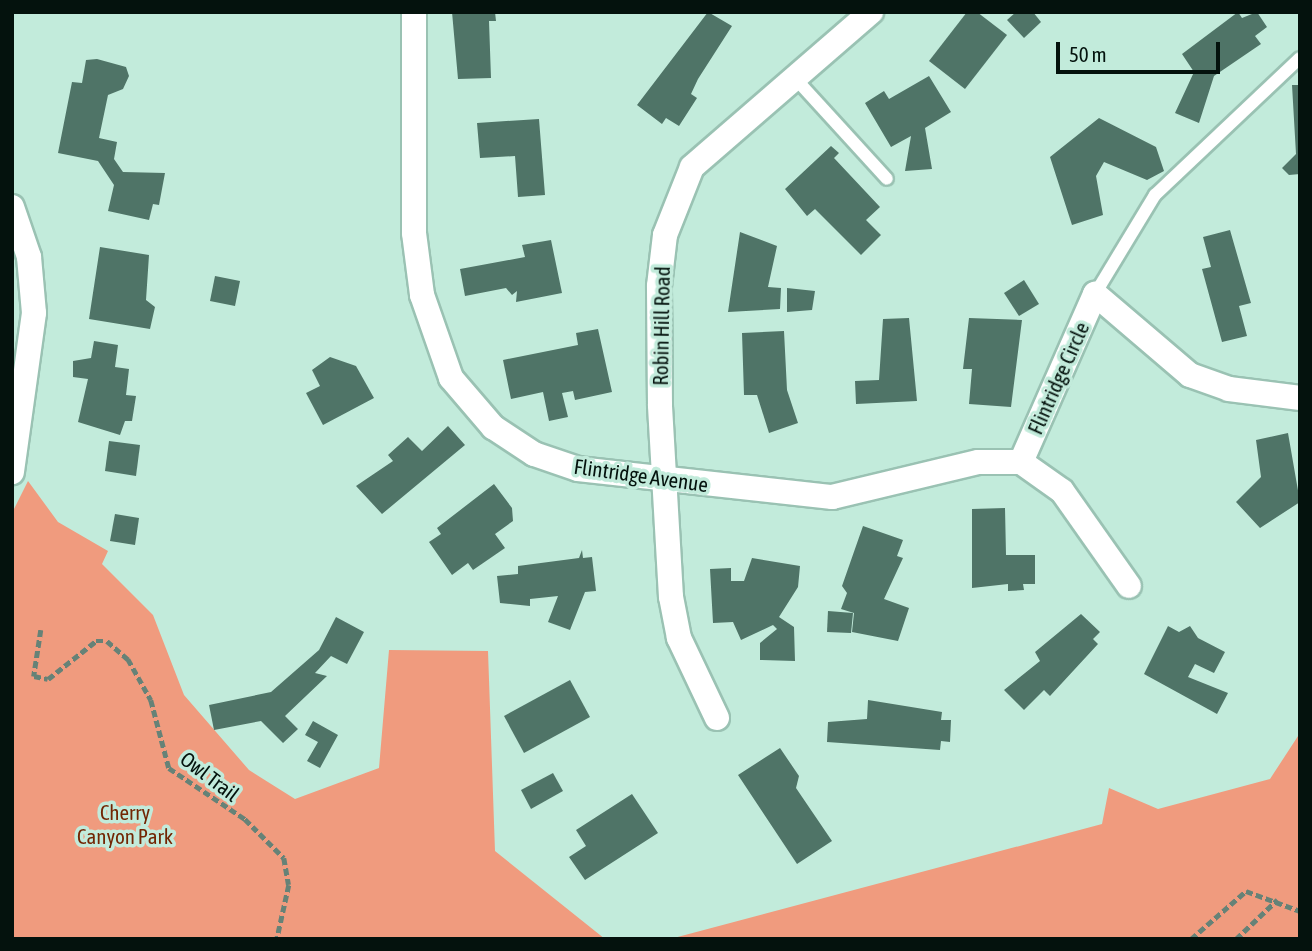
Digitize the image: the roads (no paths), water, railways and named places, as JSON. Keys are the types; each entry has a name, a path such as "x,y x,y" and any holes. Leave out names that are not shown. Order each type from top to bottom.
{"street":[{"name":"Flintridge Avenue","path":"414,12 414,233 422,295 451,378 493,427 534,454 578,469 667,481 832,497 947,467 1021,462"},
{"name":"Robin Hill Road","path":"718,718 679,638 666,541 667,481 659,286 673,203 692,167 793,76 871,12"},
{"path":"12,207 29,257 34,313 12,472"},
{"path":"1095,294 1190,375 1229,389 1300,398"},
{"name":"Flintridge Circle","path":"1021,462 1095,294"},
{"path":"1021,462 1062,491 1129,586"}],"lane":[{"path":"1095,294 1155,195 1300,58"},
{"path":"793,76 887,179"}],"park label":[{"name":"Cherry Canyon Park","path":"125,824"}]}
